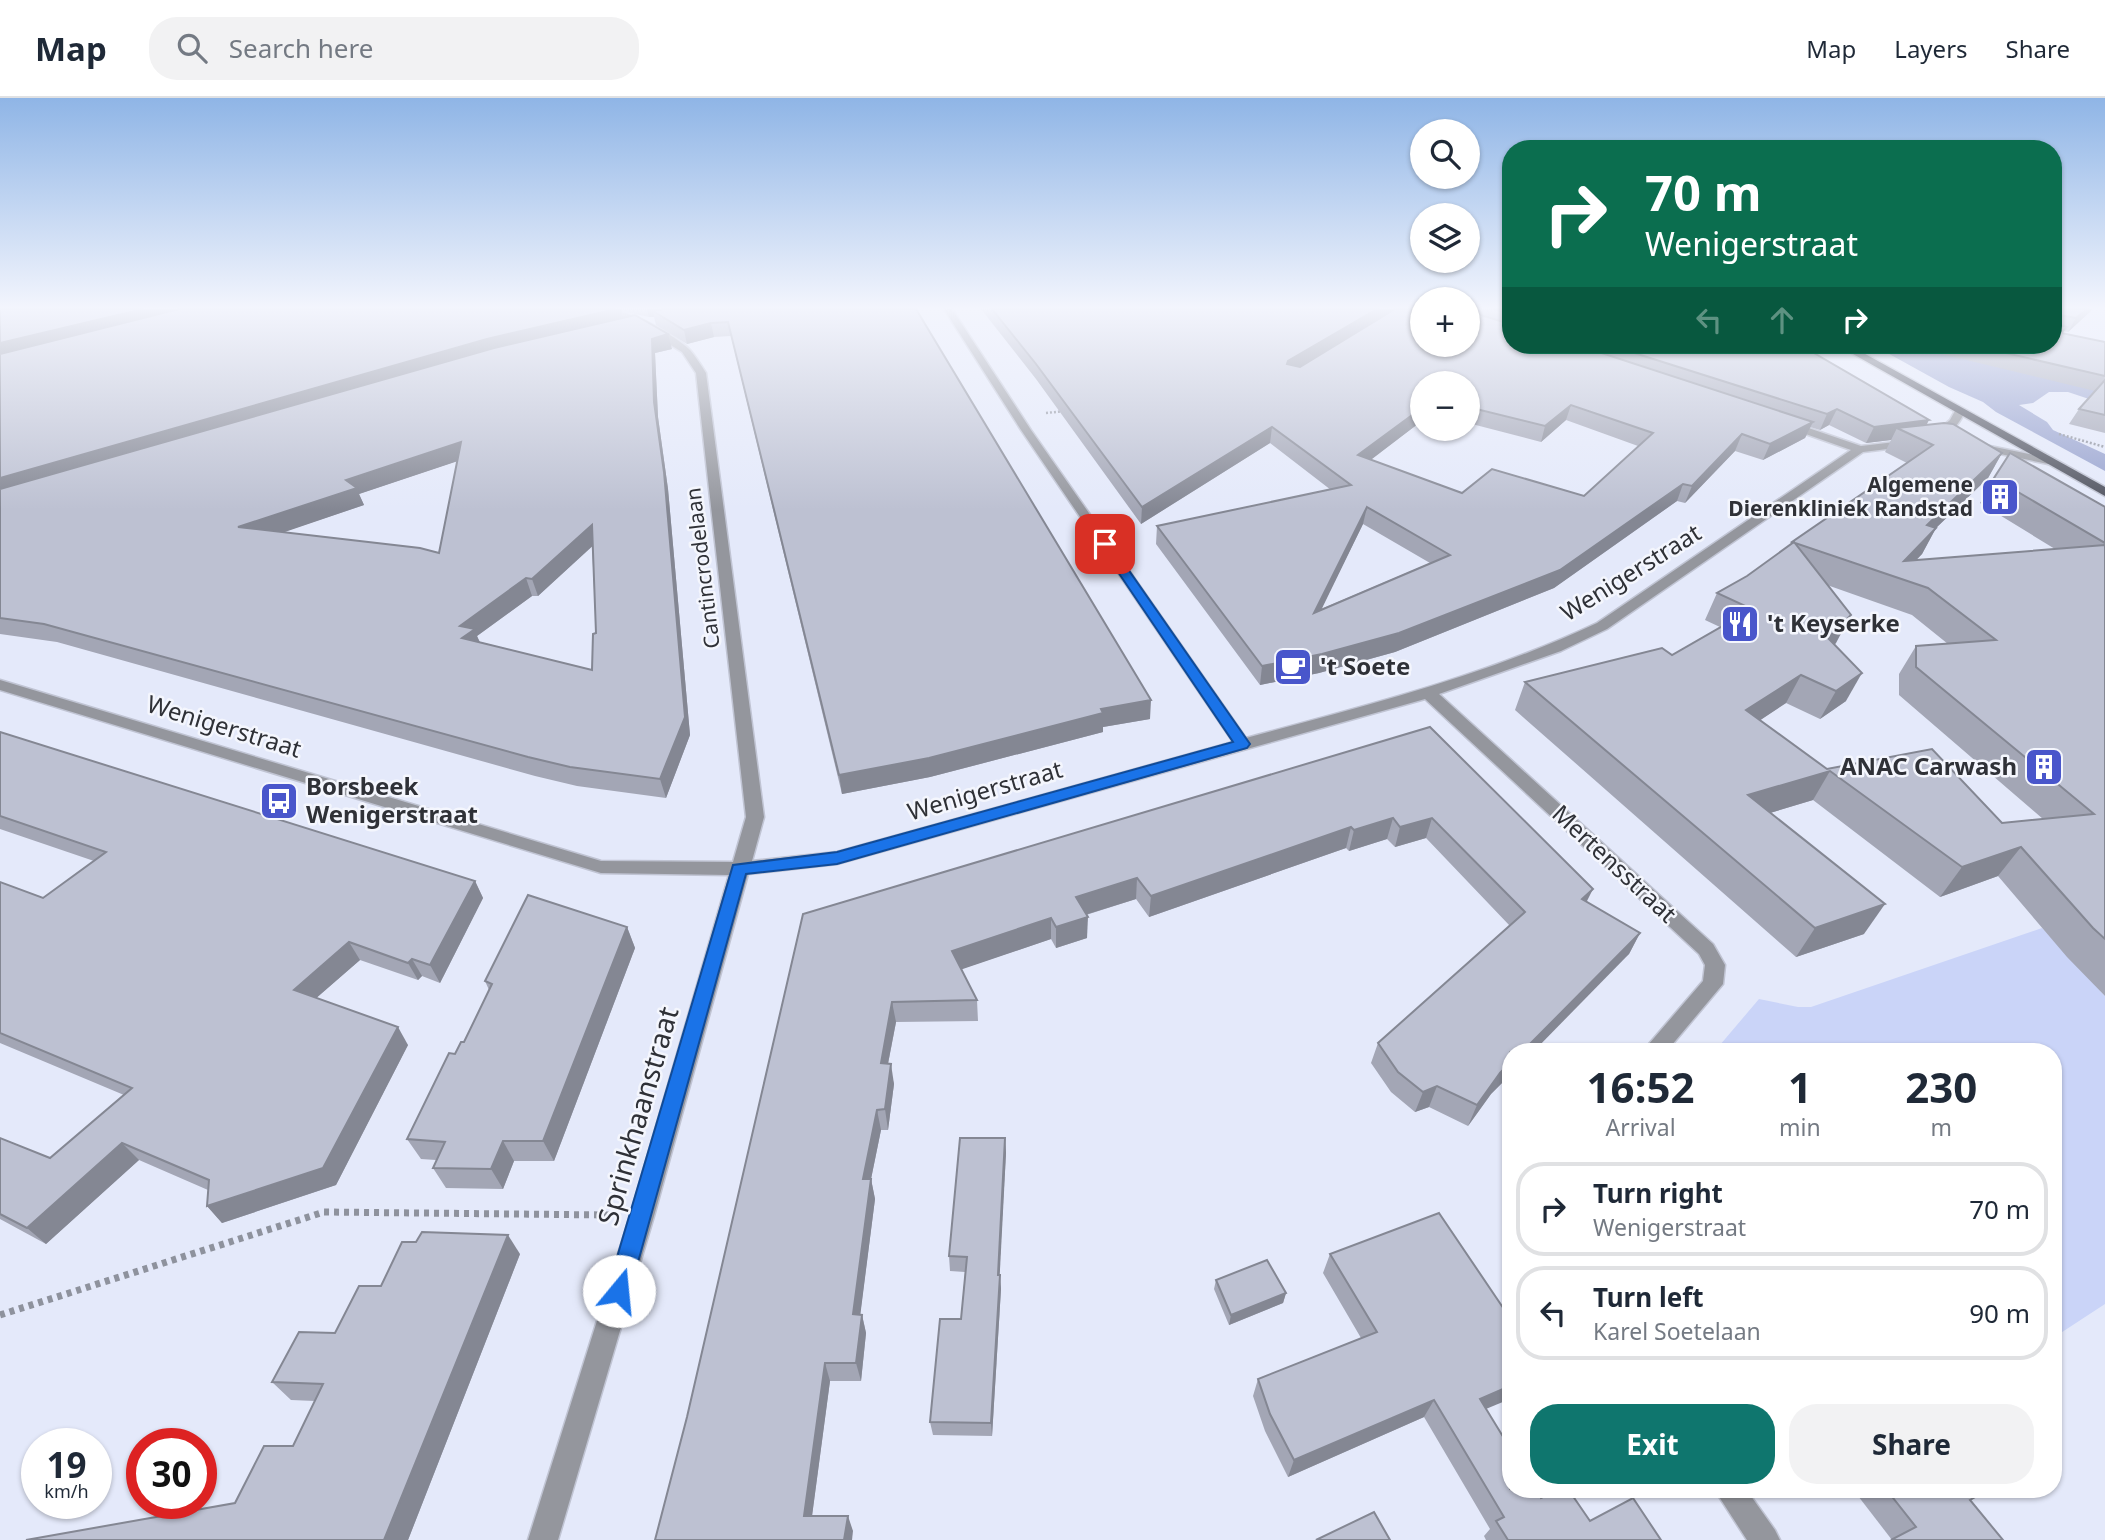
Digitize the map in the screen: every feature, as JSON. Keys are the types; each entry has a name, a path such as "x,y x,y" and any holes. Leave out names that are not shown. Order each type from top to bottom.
{"main road":[{"path":"1898,376 2105,492"}],"street":[{"name":"Cantincrodelaan","path":"701,376 755,817 739,869"},
{"path":"991,376 1242,744"},
{"path":"1931,441 1955,422 1960,411"},
{"path":"1774,420 1860,449"},
{"name":"Wenigerstraat","path":"0,685 601,867 739,869 837,858 1428,693 1556,648 1602,626 1860,449 1931,441 2048,461"},
{"name":"Mertensstraat","path":"1428,693 1706,949 1715,965 1713,985 1661,1043"},
{"name":"Sprinkhaanstraat","path":"543,1540 642,1216 739,869"},
{"path":"1735,1498 1765,1540"}],"path":[{"path":"1017,416 1072,410"},
{"path":"2053,432 2105,447"},
{"path":"0,1315 324,1212 642,1216"}],"shaded area":[{"path":"1930,376 2046,376 2105,390 2098,402 2068,392 2049,392 2033,403 2019,405 2047,422 2053,430 2105,454 2105,471 1996,412 1983,402"},
{"path":"2042,928 2105,996 2105,1304 2062,1332 2062,1043 1722,1043 1759,999 1811,1007"}],"building":[{"path":"0,376 356,376 0,478"},
{"path":"395,376 653,376 685,717 660,779 570,767 44,624 0,618 0,489","holes":["461,442 439,553 420,548 238,527 357,488 346,480","592,525 596,633 593,634 592,670 462,638 475,629 460,626 526,578 532,579"]},
{"path":"741,376 956,376 1151,700 1101,709 1103,713 929,758 839,775"},
{"path":"1045,376 1410,376 1410,417 1358,455 1462,493 1492,469 1584,496 1653,433 1571,405 1545,426 1480,410 1480,376 1673,376 1813,422 1770,444 1742,434 1692,486 1683,484 1560,570 1399,633 1322,654 1262,666 1157,526 1351,485 1272,427 1142,507","holes":["1367,507 1450,555 1314,613"]},
{"path":"1708,376 1854,376 1929,420 1874,427 1837,409 1827,414"},
{"path":"2105,380 2105,415 2079,409"},
{"path":"1944,423 1953,424 2002,453 1927,525 1936,528 1904,561 2105,545 2105,939 2021,847 1962,867 1830,771 1748,795 1885,904 1815,928 1525,682 1662,648 1672,655 1752,609 1717,593 1747,576 1933,445 1897,428","holes":["1795,543 1928,588 1996,640 1916,646 1916,667 2094,814 2002,823 1932,749 1827,769 1746,710 1801,675 1836,691 1862,673 1828,638 1851,615"]},
{"path":"2010,453 2105,507 2105,543 1994,478"},
{"path":"1430,727 1593,889 1582,899 1640,933 1531,1043 1502,1043 1502,1071 1477,1105 1437,1086 1423,1092 1398,1072 1378,1043 1525,912 1432,818 1400,827 1393,818 1354,830 1351,827 1151,896 1137,878 1076,897 1088,917 1056,927 1051,918 952,951 977,1000 892,1002 881,1063 891,1064 885,1109 877,1110 863,1179 871,1179 853,1314 862,1315 856,1363 825,1363 804,1516 848,1516 844,1540 655,1540 687,1417 803,914"},
{"path":"0,732 475,881 430,965 412,959 408,963 349,942 294,990 398,1027 323,1168 207,1206 209,1180 122,1143 27,1228 0,1214 0,1138 50,1158 132,1088 0,1033 0,882 43,898 106,852 0,816"},
{"path":"528,895 627,927 543,1141 503,1141 491,1169 433,1168 445,1142 407,1139 449,1053 455,1054 461,1042 464,1042 492,984 485,981"},
{"path":"960,1138 1005,1138 991,1423 930,1422 940,1319 961,1319 967,1257 949,1256"},
{"path":"1439,1213 1502,1306 1502,1389 1480,1399 1502,1435 1502,1498 1574,1498 1590,1521 1633,1498 1661,1540 1508,1540 1496,1521 1504,1517 1434,1400 1294,1460 1270,1414 1258,1379 1377,1332 1330,1254"},
{"path":"422,1232 508,1235 384,1540 26,1540 145,1519 217,1519 217,1506 235,1503 264,1446 293,1446 323,1384 272,1382 299,1332 335,1333 359,1286 381,1286 402,1242 416,1242"},
{"path":"1267,1260 1286,1293 1231,1315 1216,1280"},
{"path":"1893,1498 1974,1498 1970,1500 2003,1540 1891,1540 1916,1527"},
{"path":"1374,1512 1390,1540 1316,1540"}],"place":[{"name":"Algemene Dierenkliniek Randstad","path":"2000,497"},
{"name":"'t Keyserke","path":"1740,624"},
{"name":"'t Soete","path":"1293,667"},
{"name":"ANAC Carwash","path":"2044,767"},
{"name":"Borsbeek Wenigerstraat","path":"279,801"}],"route":[{"path":"619,1291 739,869 837,858 1242,744 1105,544"}]}
